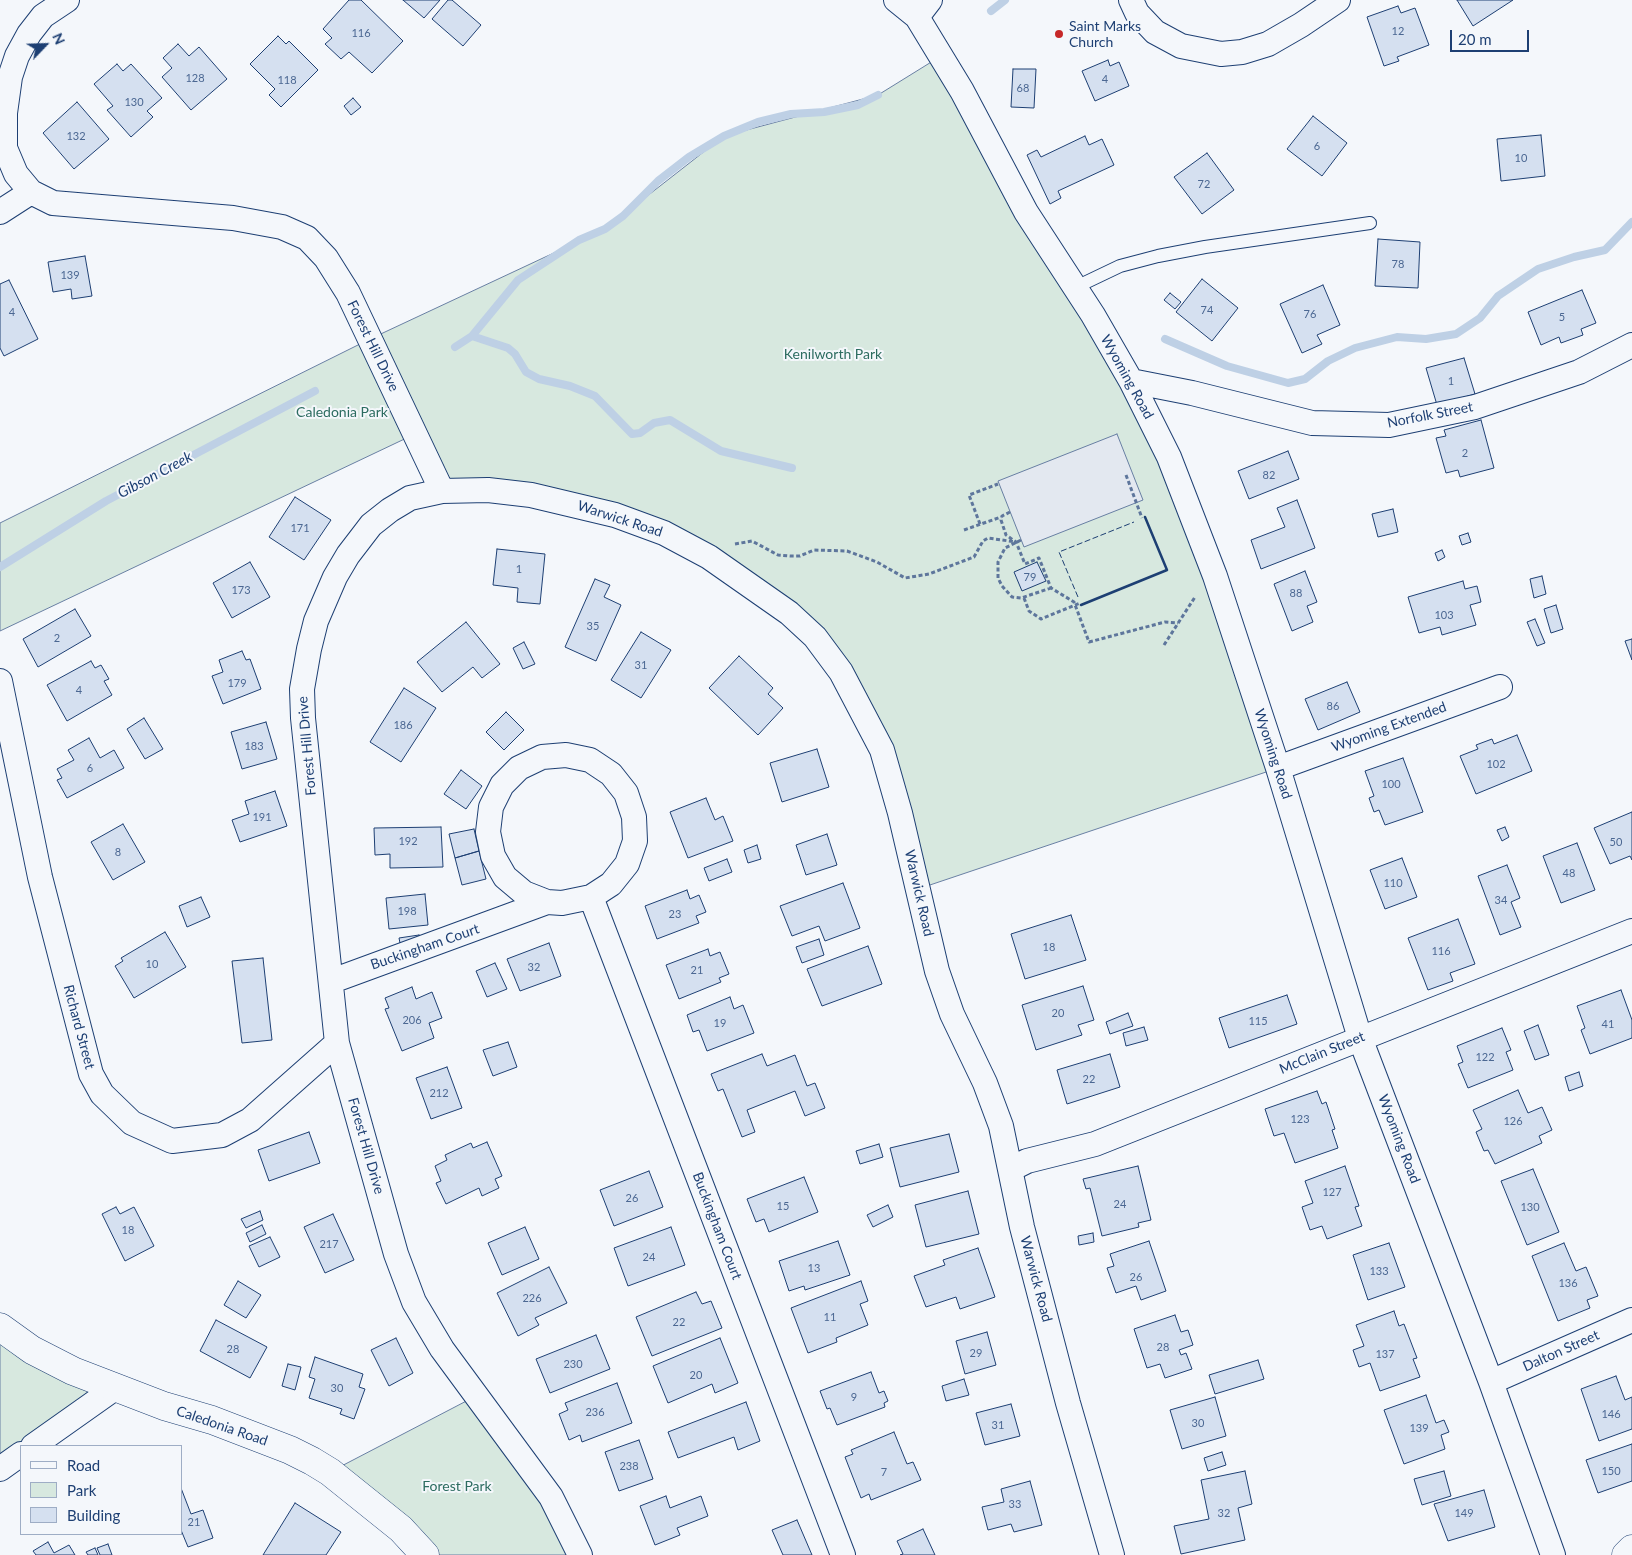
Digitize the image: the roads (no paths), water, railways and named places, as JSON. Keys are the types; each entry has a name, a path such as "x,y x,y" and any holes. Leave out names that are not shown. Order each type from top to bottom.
{"street":[{"name":"Forest Hill Drive","path":"67,0 43,16 29,34 17,56 10,77 5,113 5,148 16,174 31,192 53,203 198,214 270,224 289,229 307,238 326,258 348,293 442,491 422,494 400,503 371,526 348,555 335,577 316,621 308,648 302,690 303,718 337,1043 396,1254 414,1302 442,1349 551,1498 580,1555"},
{"name":"Wyoming Road","path":"896,0 923,9 962,91 1026,212 1076,287 1131,381 1169,457 1215,576 1278,768 1360,1038 1491,1382 1552,1555"},
{"path":"1131,0 1137,13 1155,32 1181,46 1221,54 1242,52 1268,44 1301,26 1338,0"},
{"path":"0,212 31,192"},
{"name":"Norfolk Street","path":"1131,381 1192,393 1312,423 1390,425 1476,407 1579,372 1632,345"},
{"name":"Warwick Road","path":"442,491 488,490 531,495 574,504 639,523 709,557 789,613 815,637 849,684 882,750 902,823 937,970 952,1014 994,1105 1011,1169 1022,1227 1063,1384 1112,1555"},
{"name":"Richard Street","path":"0,681 40,877 91,1074 102,1094 132,1123 172,1141 222,1135 250,1120 337,1043"},
{"name":"Wyoming Extended","path":"1278,768 1500,687"},
{"path":"566,755 590,760 611,774 626,793 634,817 635,841 627,864 611,884 591,897 562,903 547,902 524,893 505,877 493,856 488,832 491,807 502,785 520,768 542,757 566,755"},
{"name":"Buckingham Court","path":"591,897 843,1555"},
{"name":"Buckingham Court","path":"332,981 547,902"},
{"name":"McClain Street","path":"1011,1169 1027,1161 1095,1144 1632,931"},
{"name":"Dalton Street","path":"1491,1382 1632,1320"},
{"name":"Caledonia Road","path":"0,1327 32,1350 74,1371 115,1388 212,1420 290,1450 312,1461 330,1472 401,1529 425,1555"},
{"path":"33,1445 115,1388"},
{"path":"0,1469 20,1455"},
{"path":"1626,1555 1632,1549"}],"lane":[{"path":"1076,287 1120,266 1158,256 1205,247 1370,224"}],"waterway":[{"path":"991,11 1005,0"},
{"path":"455,347 472,336 518,280 579,240 605,229 623,216 658,181 689,157 724,136 758,122 791,114 824,112 858,105 878,95"},
{"path":"1165,339 1227,366 1288,383 1305,379 1328,361 1355,348 1397,337 1426,339 1456,334 1480,318 1498,296 1538,269 1574,257 1605,250 1632,222"},
{"path":"472,336 508,348 515,354 526,372 539,379 570,386 595,396 632,434 640,433 654,423 670,420 721,451 792,468"},
{"name":"Gibson Creek","path":"0,567 106,501 315,391"}],"place":[{"name":"Saint Marks Church","path":"1059,34"}],"park label":[{"name":"Kenilworth Park","path":"833,354"},
{"name":"Caledonia Park","path":"342,412"},
{"name":"Forest Park","path":"457,1486"}]}
